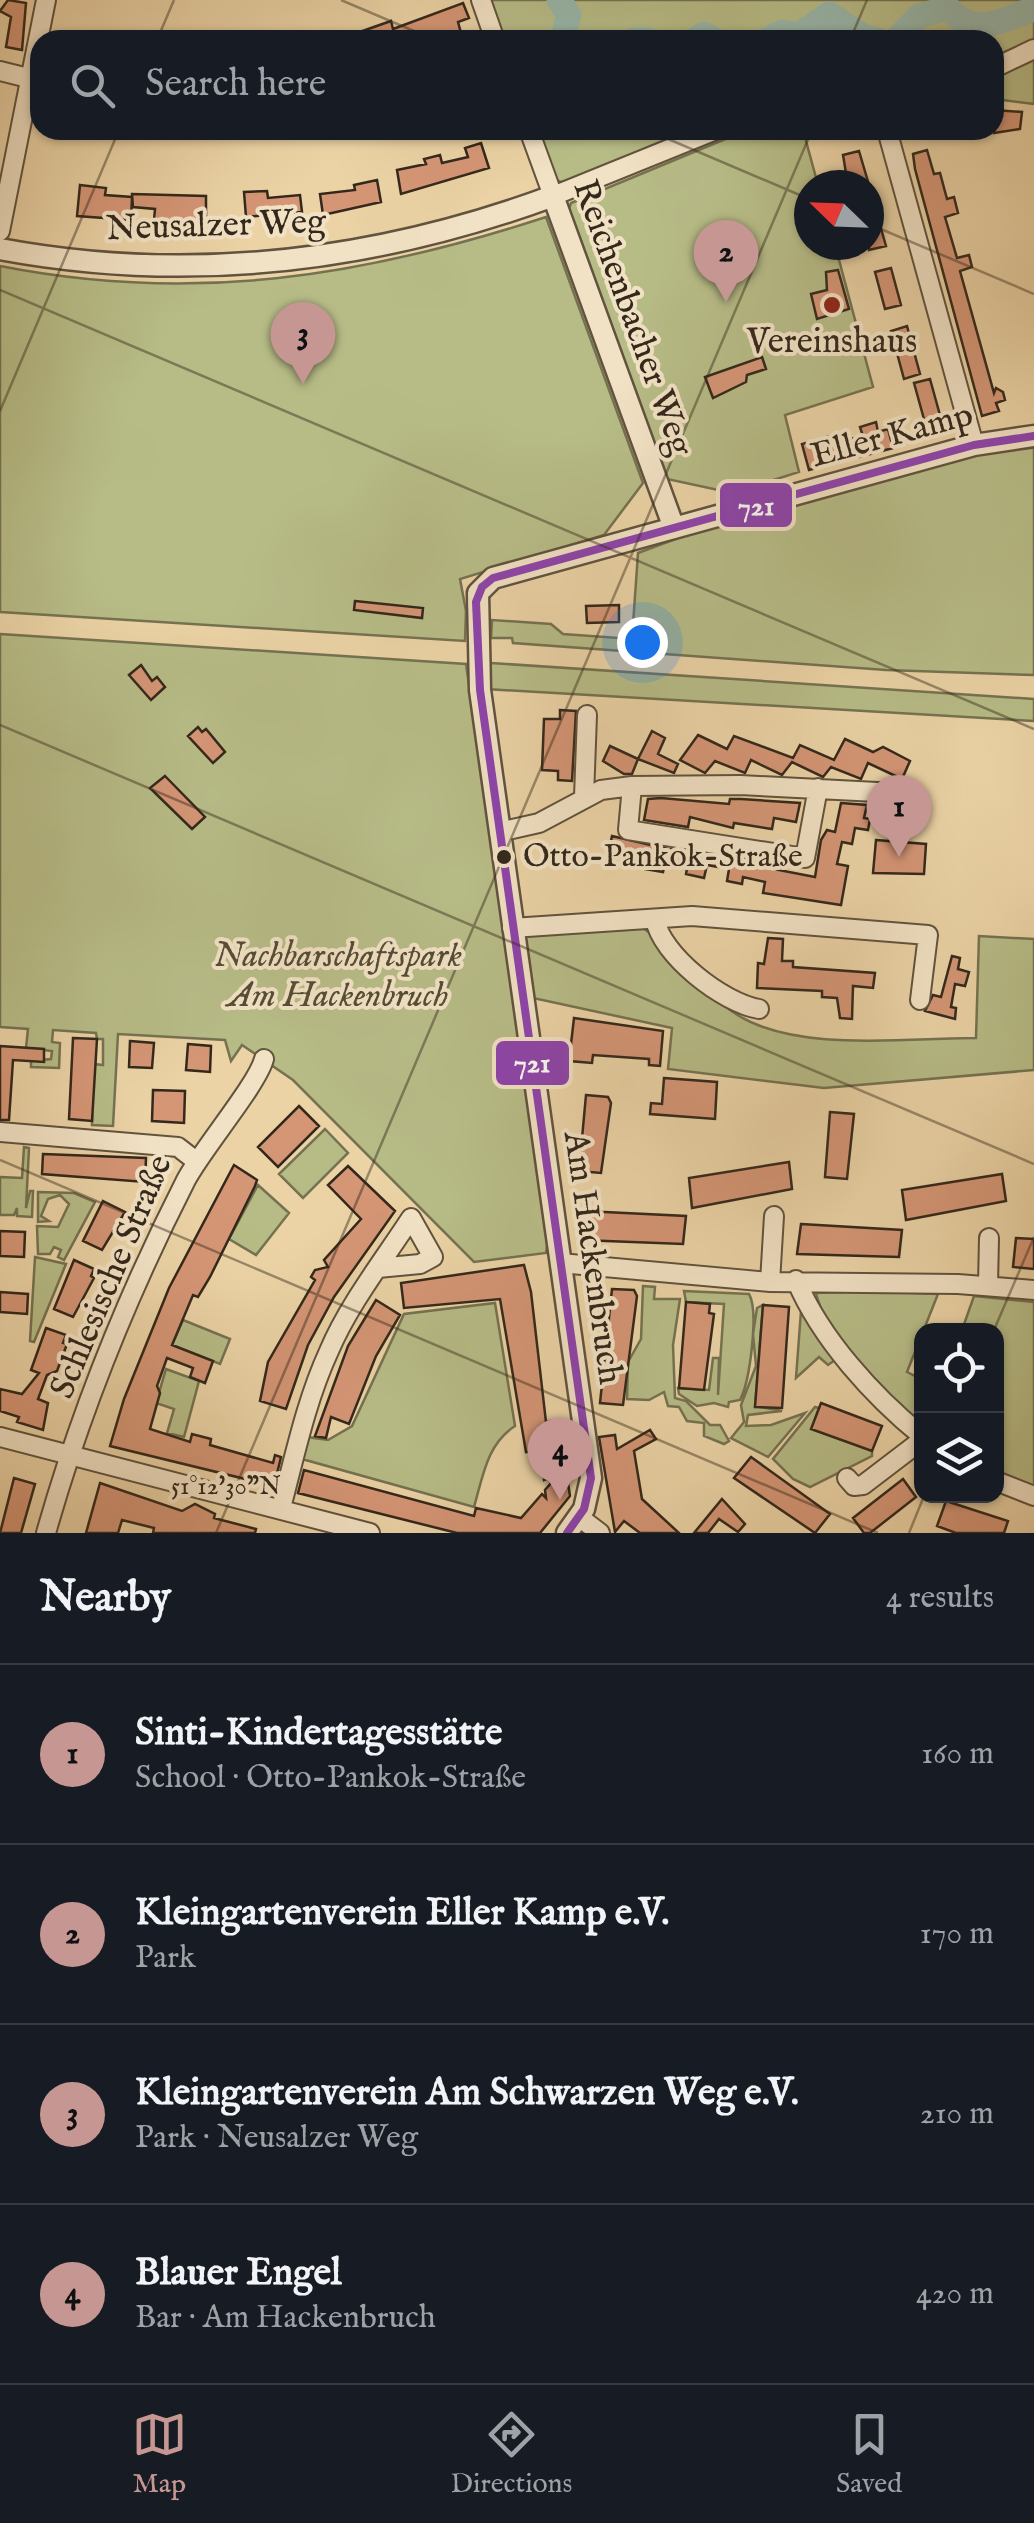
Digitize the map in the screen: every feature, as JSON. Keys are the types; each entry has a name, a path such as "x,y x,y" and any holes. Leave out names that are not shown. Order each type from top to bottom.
{"street":[{"path":"42,30 46,0"},
{"path":"481,0 488,30"},
{"path":"1004,63 1034,49"},
{"path":"0,71 30,78"},
{"path":"0,230 30,105"},
{"name":"Reichenbacher Weg","path":"533,140 674,528"},
{"name":"Neusalzer Weg","path":"0,249 90,264 274,263 410,241 553,196 691,140"},
{"path":"890,140 974,445"},
{"name":"Eller Kamp","path":"482,588 493,578 974,445 1034,436"},
{"name":"Am Hackenbruch","path":"482,588 476,602 478,663 591,1478 573,1525"},
{"path":"584,798 586,715"},
{"path":"499,832 539,823 584,798 632,786 818,788 901,794 910,810"},
{"path":"632,786 628,830 804,858 818,788"},
{"path":"512,928 655,919 770,920 928,935 920,1000"},
{"path":"655,919 657,931 698,977 723,997 759,1009"},
{"name":"Schlesische Straße","path":"46,1533 119,1326 196,1161 264,1059"},
{"path":"0,1132 178,1146 196,1161"},
{"path":"770,1282 774,1216"},
{"path":"988,1286 989,1238"},
{"path":"560,1263 770,1282 1034,1290"},
{"path":"281,1508 324,1364 378,1268"},
{"path":"796,1280 819,1321 870,1386 914,1430"},
{"path":"0,1437 370,1533"},
{"path":"847,1478 854,1486 862,1485 914,1444"},
{"path":"1004,1484 1034,1496"},
{"path":"573,1525 600,1533"}],"green space":[{"path":"487,0 1034,0 1034,39 1004,52 1004,30 498,30"},
{"path":"1034,60 1034,104 1004,100 1004,74"},
{"path":"539,140 665,140 566,184 553,179"},
{"path":"723,140 806,140 814,170 794,170 794,260 839,260 873,387 785,415 799,472 732,493 667,479 567,214 571,203"},
{"path":"546,217 643,483 604,535 460,579 466,611 465,641 0,612 0,266 140,283 276,278 410,255"},
{"path":"1034,445 1034,675 886,670 513,643 512,638 491,638 492,620 551,624 563,634 632,639 638,553 697,531 979,454"},
{"name":"Nachbarschaftspark Am Hackenbruch","path":"0,634 466,664 548,1240 546,1253 474,1262 293,1080 242,1045 231,1061 225,1040 118,1034 113,1126 92,1125 93,1064 103,1065 103,1039 97,1039 96,1033 53,1030 52,1042 60,1043 59,1068 31,1067 31,1061 51,1059 52,1051 26,1048 28,1029 0,1027"},
{"path":"491,663 1034,699 1034,721 486,689"},
{"path":"634,922 736,1014 789,1034 852,1041 976,1038 979,936 1034,939 1034,1070 824,1088 668,1069 672,1028 533,998 522,928"},
{"path":"325,1129 348,1153 303,1198 279,1174"},
{"path":"24,1147 29,1148 26,1208 33,1191 32,1217 17,1216 17,1208 14,1215 0,1215 0,1177 22,1178"},
{"path":"258,1185 289,1213 256,1255 229,1239"},
{"path":"38,1192 74,1193 95,1202 64,1260 58,1257 61,1250 54,1247 50,1254 38,1254 37,1226 58,1227 69,1204 60,1195 48,1199 41,1216 49,1221 38,1222"},
{"path":"35,1257 66,1264 34,1342 30,1341"},
{"path":"643,1286 655,1287 654,1299 680,1299 673,1345 675,1398 686,1401 710,1425 720,1425 729,1441 724,1444 704,1436 704,1423 687,1421 679,1407 668,1406 664,1392 649,1400 627,1399 628,1362 641,1339"},
{"path":"684,1291 749,1294 753,1315 750,1363 740,1400 729,1402 728,1407 714,1403 697,1406 679,1394 678,1388 709,1390 713,1358 719,1358 718,1395 724,1304 686,1302"},
{"path":"816,1293 938,1294 926,1323 914,1323 914,1354 907,1372 914,1376 914,1423 845,1347 822,1311"},
{"path":"974,1296 1034,1302 1034,1488 1004,1476 1004,1323 964,1323"},
{"path":"495,1303 515,1426 492,1451 474,1507 302,1459 307,1437 328,1440 352,1426 404,1314"},
{"path":"763,1305 755,1406 782,1411 748,1415 746,1426 771,1425 805,1413 768,1457 731,1438 744,1422 741,1405 756,1366 753,1334 757,1308"},
{"path":"801,1311 835,1360 828,1365 819,1357 796,1378"},
{"path":"183,1320 230,1339 220,1364 172,1345"},
{"path":"166,1369 199,1381 184,1437 167,1433 174,1409 156,1403"},
{"path":"815,1407 819,1408 812,1429 872,1451 872,1456 810,1487 793,1479 773,1459"}],"building":[{"path":"8,0 26,3 22,50 6,47 11,17 0,11"},
{"path":"463,3 469,18 458,22 460,30 365,30 391,21 393,29"},
{"path":"1004,111 1022,112 1020,129 1004,131"},
{"path":"481,143 489,168 401,194 397,170 426,164 424,159 440,155 442,163 468,157 465,148"},
{"path":"927,150 934,174 940,173 947,199 954,197 958,213 945,217 957,258 969,255 972,267 960,271 994,393 996,388 1003,392 1005,400 996,403 999,411 982,416 915,169 913,154"},
{"path":"859,151 865,170 846,170 843,155"},
{"path":"377,180 381,202 323,215 320,194 355,190 354,185"},
{"path":"80,185 106,188 105,195 132,197 131,220 77,216"},
{"path":"267,191 268,198 300,195 302,212 246,217 244,192"},
{"path":"132,194 206,196 206,221 154,220 155,209 133,207"},
{"path":"891,268 901,305 885,309 875,272"},
{"path":"838,270 849,309 817,319 811,294 827,290 826,272"},
{"path":"907,326 920,374 904,379 891,331"},
{"path":"762,357 766,369 747,375 746,382 713,398 705,377"},
{"path":"930,379 943,426 927,430 914,383"},
{"path":"876,422 878,432 888,429 893,448 809,470 802,444 833,435 835,443 863,436 860,427"},
{"path":"355,601 423,608 422,618 354,610"},
{"path":"619,605 619,622 587,623 586,606"},
{"path":"141,665 152,681 157,677 165,687 151,700 129,675"},
{"path":"560,710 576,711 572,781 558,780 558,771 542,770 544,719 560,719"},
{"path":"198,727 202,732 206,729 225,752 213,763 188,736"},
{"path":"652,731 665,738 658,754 678,764 674,773 638,759"},
{"path":"698,735 727,749 734,736 793,758 800,745 834,760 845,739 873,752 883,747 910,761 902,779 868,763 861,779 831,767 823,777 792,762 782,775 751,760 745,773 715,761 705,773 680,760"},
{"path":"610,746 638,759 632,774 624,774 603,761"},
{"path":"165,776 205,817 192,829 150,788"},
{"path":"648,799 729,804 730,799 800,803 796,822 774,818 772,829 734,823 733,828 690,817 688,827 644,820"},
{"path":"841,803 867,805 864,818 870,819 868,830 855,828 852,844 842,842 837,864 848,866 841,905 763,893 765,882 743,877 742,884 727,881 729,869 707,865 704,878 686,874 688,863 669,860 671,849 815,877 821,840 827,830 835,832"},
{"path":"612,836 668,849 663,872 645,869 648,857 608,855"},
{"path":"876,840 926,844 924,874 873,873"},
{"path":"768,938 783,939 782,961 793,961 793,967 875,973 873,988 853,986 852,1019 840,1018 837,998 822,997 822,991 757,988 758,963 764,964"},
{"path":"952,956 960,958 958,969 969,972 965,986 955,984 951,1007 956,1008 955,1019 925,1011 933,995 941,997"},
{"path":"574,1018 663,1031 660,1066 649,1065 649,1059 593,1055 592,1063 569,1061"},
{"path":"73,1038 97,1039 92,1121 69,1119"},
{"path":"130,1041 154,1043 152,1068 129,1067"},
{"path":"188,1044 211,1046 210,1072 186,1070"},
{"path":"0,1046 44,1049 44,1062 13,1060 9,1120 0,1120"},
{"path":"664,1078 717,1082 715,1119 650,1114 651,1103 662,1104"},
{"path":"153,1090 185,1091 184,1123 152,1121"},
{"path":"586,1095 608,1097 611,1103 601,1173 579,1171"},
{"path":"299,1106 319,1126 278,1167 258,1147"},
{"path":"830,1112 854,1114 847,1179 825,1177"},
{"path":"43,1154 146,1158 145,1182 42,1174"},
{"path":"789,1162 792,1189 692,1208 689,1178"},
{"path":"234,1165 257,1180 255,1186 210,1277 198,1297 193,1295 172,1345 213,1361 205,1383 190,1377 193,1368 167,1358 157,1386 160,1393 150,1429 190,1442 192,1434 211,1439 210,1445 273,1463 275,1455 281,1457 274,1486 110,1446 124,1399 169,1288"},
{"path":"348,1166 395,1211 334,1297 308,1345 286,1409 260,1401 268,1362 315,1280 311,1277 315,1270 328,1267 324,1260 361,1219 328,1185"},
{"path":"1002,1174 1006,1201 906,1220 902,1190"},
{"path":"103,1201 125,1212 102,1250 83,1241"},
{"path":"584,1211 686,1216 683,1244 581,1240"},
{"path":"801,1224 902,1230 899,1257 797,1254"},
{"path":"0,1231 25,1232 24,1257 0,1256"},
{"path":"1016,1238 1034,1239 1034,1269 1013,1267"},
{"path":"74,1260 94,1269 94,1278 73,1317 54,1309"},
{"path":"524,1265 531,1292 546,1422 550,1421 554,1458 564,1457 570,1496 540,1533 457,1533 298,1493 304,1470 474,1516 476,1508 521,1518 542,1494 546,1498 545,1490 559,1474 544,1480 541,1450 526,1452 500,1299 404,1308 401,1283"},
{"path":"612,1289 634,1290 637,1296 623,1405 600,1403"},
{"path":"0,1292 28,1294 27,1314 0,1312"},
{"path":"376,1300 400,1315 376,1356 349,1424 331,1417 326,1438 315,1436 348,1346"},
{"path":"686,1302 710,1304 709,1313 714,1314 704,1390 679,1388"},
{"path":"763,1305 789,1307 782,1408 755,1407"},
{"path":"46,1328 66,1335 63,1343 67,1344 57,1371 47,1375 38,1399 48,1403 43,1430 17,1422 19,1417 0,1411 0,1389 22,1394 39,1373 31,1370"},
{"path":"821,1403 882,1426 872,1451 811,1429"},
{"path":"650,1430 656,1439 634,1451 642,1499 679,1533 640,1533 624,1521 615,1532 599,1437 615,1435 617,1449"},
{"path":"751,1457 830,1514 815,1533 734,1478"},
{"path":"14,1478 35,1484 21,1533 0,1533"},
{"path":"903,1479 914,1494 914,1499 870,1533 864,1533 853,1518"},
{"path":"100,1483 182,1511 195,1504 215,1514 214,1518 256,1529 255,1533 153,1533 154,1528 122,1520 118,1533 86,1533"},
{"path":"722,1499 745,1524 738,1532 719,1519 708,1533 694,1533"},
{"path":"945,1503 1008,1521 1004,1533 956,1533 937,1526"}],"waterway":[{"path":"559,0 569,15 565,30"},
{"path":"906,30 919,16 948,8 959,18 979,25 1034,9"},
{"path":"806,30 829,14 854,30"}],"transit line":[{"name":"721","path":"482,587 493,578 974,445 1034,436"},
{"name":"721","path":"482,587 476,602 480,690 591,1478 584,1509 567,1533"}],"place":[{"name":"Kleingartenverein Eller Kamp e.V.","path":"726,302"},
{"name":"Vereinshaus","path":"832,305"},
{"name":"Kleingartenverein Am Schwarzen Weg e.V.","path":"303,384"},
{"name":"Otto-Pankok-Straße","path":"504,857"},
{"name":"Sinti-Kindertagesstätte","path":"899,857"},
{"name":"Blauer Engel","path":"560,1500"}]}
